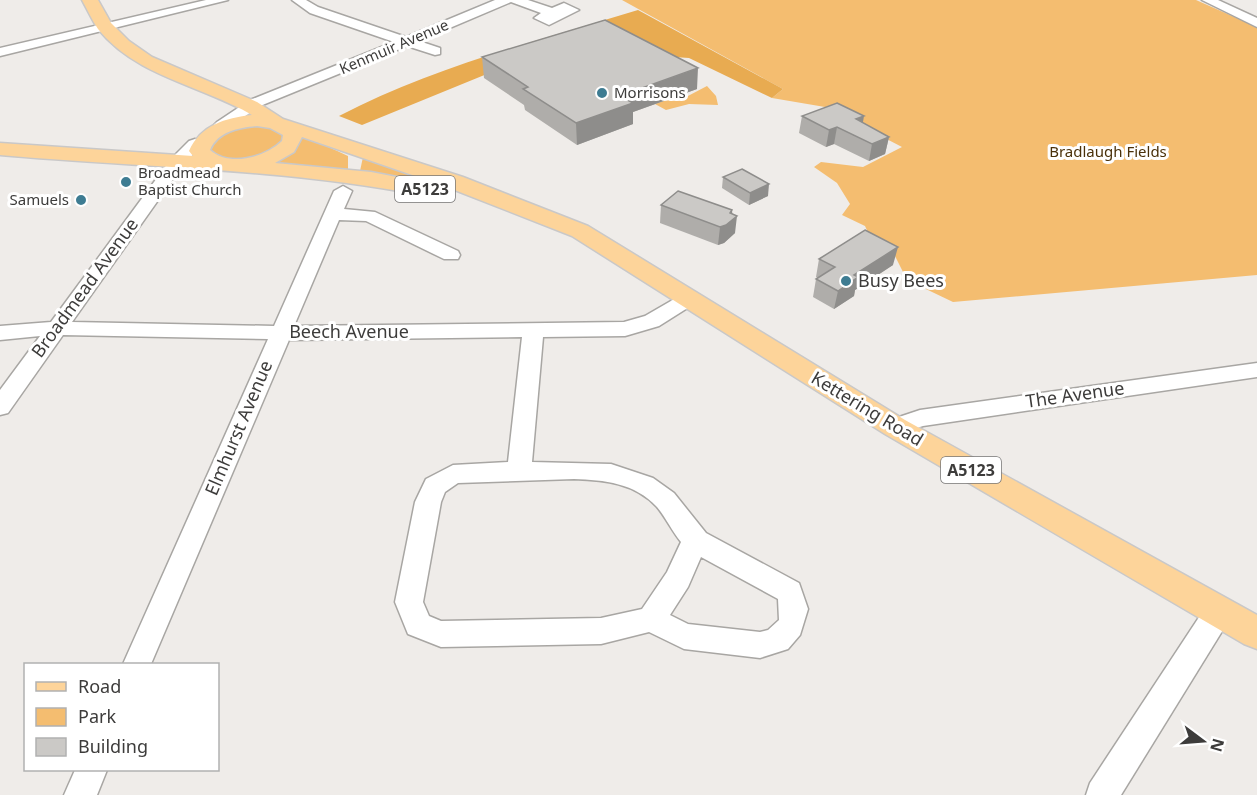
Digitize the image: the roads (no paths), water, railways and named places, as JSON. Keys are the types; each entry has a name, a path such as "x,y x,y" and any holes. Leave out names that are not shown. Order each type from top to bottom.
{"main road":[{"name":"Kettering Road","path":"90,0 105,29 135,54 277,121 543,215 580,231 895,427 1257,633"},
{"path":"219,93 227,102 228,110 199,151 210,161 227,165"},
{"path":"0,149 177,162 227,165 264,160 287,149 294,137 277,121 246,122 164,153 84,155"},
{"path":"346,145 356,158 356,168 346,183"},
{"name":"Kettering Road","path":"227,165 458,197 607,248"}],"street":[{"path":"0,52 222,0"},
{"path":"298,0 314,10 435,51"},
{"name":"Kenmuir Avenue","path":"210,134 247,105 506,0"},
{"path":"516,0 552,12"},
{"path":"1208,0 1257,23"},
{"path":"277,121 266,106 270,100 283,92"},
{"name":"Broadmead Avenue","path":"0,407 177,162 210,134"},
{"name":"Elmhurst Avenue","path":"137,663 346,183"},
{"path":"332,214 369,216 451,255"},
{"name":"Beech Avenue","path":"0,333 57,328 280,333 632,328 652,321 690,298"},
{"path":"519,471 533,331"},
{"name":"The Avenue","path":"895,427 920,418 1257,370"},
{"path":"594,470 631,477 661,495 676,511 695,540 789,591 795,601 796,611 791,625 782,639 772,645 684,636 651,620 589,632 451,634 432,632 418,625 408,602 430,492 442,478 453,474 519,471 594,470"},
{"path":"651,620 678,579 695,540"},
{"path":"1102,795 1219,611"},
{"path":"80,795 91,771"}],"place":[{"name":"Morrisons","path":"602,93"},
{"name":"Broadmead Baptist Church","path":"126,182"},
{"name":"Samuels","path":"81,200"},
{"name":"Busy Bees","path":"846,281"}],"park label":[{"name":"Bradlaugh Fields","path":"1108,152"}]}
